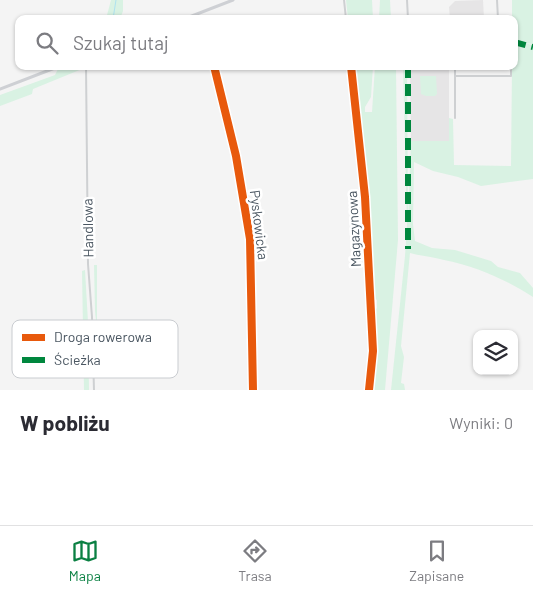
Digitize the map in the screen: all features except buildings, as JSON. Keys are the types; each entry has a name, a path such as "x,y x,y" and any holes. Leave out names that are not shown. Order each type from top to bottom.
{"main road":[{"path":"196,14 232,0"},
{"path":"0,89 50,70"}],"street":[{"path":"344,0 346,15"},
{"path":"407,0 408,15"},
{"path":"497,0 498,15"},
{"name":"Handlowa","path":"86,70 88,264 92,320"},
{"name":"Pyskowicka","path":"215,70 236,156 250,239 253,390"},
{"name":"Magazynowa","path":"351,70 365,205 373,351 368,390"},
{"path":"455,70 455,118"},
{"path":"455,76 511,76 511,70"}],"shaded area":[{"path":"483,0 484,15 450,15 449,7 455,1"},
{"path":"410,70 449,70 449,141 411,141"}],"green space":[{"path":"111,0 123,0 122,15 107,15"},
{"path":"346,0 372,0 373,15 348,15"},
{"path":"380,0 390,0 391,15 379,15"},
{"path":"512,0 533,0 533,44 524,43 533,45 533,179 481,186 458,177 433,171 414,162 413,224 415,241 432,248 455,250 491,261 498,267 520,273 533,288 533,297 502,279 479,270 410,253 401,346 404,357 401,383 404,384 405,390 391,390 407,225 403,70 407,70 408,223 411,141 449,141 449,118 453,119 454,165 511,166 512,70 518,70 518,15 512,15"},
{"path":"58,70 80,70 33,89 32,94 0,106 0,95 55,75"},
{"path":"353,70 373,70 371,97 365,107 365,112 372,112 375,70 396,70 398,240 385,390 370,390 373,312 377,308 377,300 371,295 363,161"},
{"path":"420,76 436,76 437,94 435,96 421,94"},
{"path":"94,265 97,265 97,320 95,311"},
{"path":"85,270 88,320 83,320 82,271"},
{"path":"84,378 89,378 89,390 84,390"}],"waterway":[{"path":"114,15 116,0"}],"marked path":[{"path":"518,43 533,47"},
{"path":"408,70 408,249"}],"cycle path":[{"path":"215,70 236,156 250,239 253,390"},
{"path":"351,70 365,197 373,351 369,390"}]}
